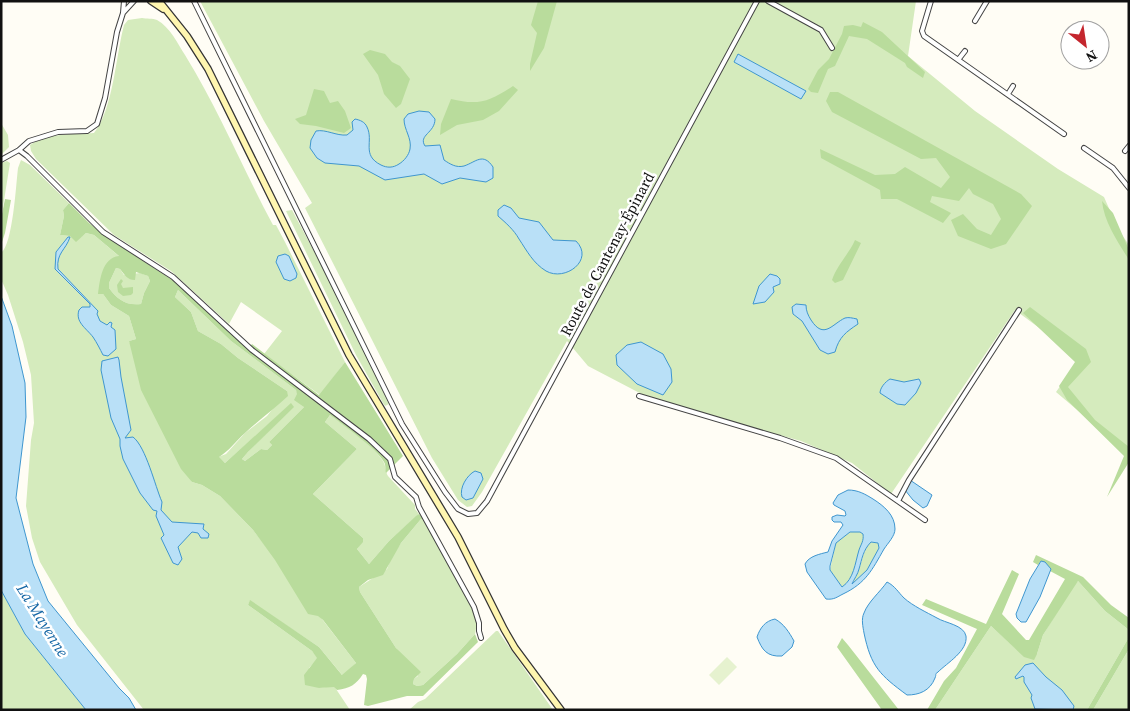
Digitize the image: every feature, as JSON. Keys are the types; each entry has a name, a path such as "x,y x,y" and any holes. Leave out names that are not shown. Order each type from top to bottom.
{"main road":[{"path":"151,1 165,10"},
{"path":"159,1 187,36 208,69 349,355 450,523 504,629 515,648 561,710"}],"street":[{"path":"1,160 19,150 29,141 58,132 87,131 97,124 105,98 124,1"},
{"path":"123,13 134,1"},
{"name":"Route de Cantenay-Épinard","path":"194,1 402,424 445,492 458,509 468,514 474,514 487,501 757,1"},
{"path":"768,1 821,30 832,48"},
{"path":"931,1 922,34 1064,134"},
{"path":"975,21 986,1"},
{"path":"958,60 965,51"},
{"path":"1008,94 1013,86"},
{"path":"1125,152 1129,146"},
{"path":"1084,148 1113,168 1129,188"},
{"path":"19,150 103,232 173,277 252,350 368,439 390,459 395,477 416,497 419,507 460,579 474,607 481,638"},
{"path":"898,501 909,480 1019,310"},
{"path":"639,396 780,438 836,458 925,520"}],"green space":[{"path":"200,1 916,1 908,56 975,111 1058,169 1104,197 1118,229 1129,245 1129,454 1056,392 1080,358 1015,310 891,494 852,463 801,441 653,400 588,366 567,341 482,492 472,506 467,507 458,500 432,458 305,208 312,203 264,121"},
{"path":"538,1 557,1 544,48 530,71 537,33 531,25"},
{"path":"155,19 170,31 197,76 273,225 276,225 285,242 345,362 320,395 264,354 282,331 241,302 229,324 171,271 114,235 36,159 31,151 30,145 44,138 94,133 106,111 110,97 124,25 128,20"},
{"path":"863,22 882,32 925,72 923,78 907,67 905,63 867,39 849,36 835,66 828,69 818,93 811,92 808,89 818,70 829,59 844,26 853,25 861,27"},
{"path":"370,50 385,54 392,62 400,66 410,79 401,104 396,108 384,94 378,75 363,54"},
{"path":"513,86 518,90 499,111 483,120 457,125 440,135 441,124 451,99 469,102 484,101"},
{"path":"314,89 324,91 330,103 338,101 345,111 351,128 344,133 300,124 295,119 306,115"},
{"path":"830,92 838,92 1021,194 1032,206 1006,244 991,249 958,236 951,220 963,214 977,229 991,235 1001,219 993,204 973,194 969,188 959,201 932,196 930,202 951,213 943,223 897,199 881,199 880,190 821,158 820,149 875,175 895,174 905,167 941,188 950,177 936,158 921,159 832,112 826,101"},
{"path":"1,123 8,135 9,147 1,155"},
{"path":"21,160 30,165 69,203 63,210 64,216 60,235 81,237 86,233 94,235 120,257 103,294 111,305 129,316 136,339 129,341 192,482 202,485 220,496 253,530 356,663 343,676 319,647 250,601 248,605 312,651 318,658 309,668 319,688 334,686 350,710 144,710 77,625 40,562 32,538 26,506 34,423 31,375 23,342 1,279 1,253 5,247 11,226 18,168"},
{"path":"7,161 10,163 1,219 1,163"},
{"path":"5,199 11,200 1,245 1,219"},
{"path":"1102,201 1113,213 1129,250 1129,260 1109,224"},
{"path":"69,203 89,223 111,240 180,285 249,348 252,344 319,395 345,362 403,456 386,473 384,462 380,457 359,437 330,415 325,422 357,449 313,494 363,538 363,542 357,549 369,564 389,541 416,516 419,514 424,519 421,519 401,543 383,575 368,580 359,587 360,592 396,648 421,672 414,679 413,684 417,686 423,685 457,654 475,634 478,642 423,696 407,696 368,706 364,705 367,679 366,675 363,674 358,681 349,687 337,690 334,687 319,688 305,685 304,675 317,658 312,651 248,605 250,600 319,647 342,675 356,663 323,620 318,616 308,614 275,560 253,530 220,496 202,485 192,482 181,469 141,390 129,341 136,339 129,316 111,305 103,294 98,294 105,265 113,258 119,256 94,235 86,233 76,242 70,236 60,235 64,216 63,210","holes":["116,268 120,269 126,277 132,280 135,280 136,272 148,276 150,281 141,304 126,303 109,288 109,283","178,290 231,341 296,390 297,394 294,400 304,407 269,442 272,445 267,450 261,449 245,461 242,459 248,452 294,407 291,403 225,463 219,457 288,396 287,391 238,358 221,344 198,331 191,312 175,297"]},
{"path":"292,210 333,287 389,404 385,406 356,355 286,211"},
{"path":"855,240 861,243 843,280 835,283 832,280 834,275"},
{"path":"116,268 120,269 124,275 140,273 148,276 150,281 141,304 131,304 122,301 109,288 109,283"},
{"path":"121,279 123,281 121,284 123,288 133,287 131,295 123,296 118,292 117,285"},
{"path":"178,290 231,341 296,390 304,407 269,442 272,445 267,450 261,449 245,461 242,459 293,407 291,404 225,463 218,457 226,454 245,433 267,416 287,391 238,358 221,344 198,331 191,312 175,297"},
{"path":"1030,307 1086,349 1091,362 1068,387 1095,420 1129,447 1129,462 1107,497 1124,456 1067,400 1059,386 1075,362 1023,313"},
{"path":"330,415 379,455 388,476 415,505 415,509 419,514 389,541 369,564 357,549 363,538 313,494 357,449 325,422"},
{"path":"421,519 424,519 470,604 477,623 475,634 457,654 423,685 417,686 413,684 414,679 418,676 396,648 360,592 359,587 387,569 392,556"},
{"path":"850,532 860,532 863,534 864,539 854,572 842,587 830,570 836,543"},
{"path":"871,542 878,543 879,548 867,570 853,584 865,551"},
{"path":"1036,555 1083,577 1111,605 1129,618 1129,630 1105,611 1078,581 1043,635 1034,660 1024,657 991,626 935,710 927,710 944,681 956,668 977,629 922,605 926,599 986,624 1012,570 1019,574 1002,614 1026,640 1029,640 1065,579 1050,571 1051,569 1041,561 1038,565 1033,562"},
{"path":"1078,581 1105,611 1129,630 1129,637 1087,710 935,710 991,626 1015,648 1037,654 1043,635"},
{"path":"1,590 25,634 86,710 1,710"},
{"path":"498,631 553,710 409,710 425,699"},
{"path":"1129,637 1129,649 1093,710 1087,710"},
{"path":"842,638 899,710 882,710 837,647"},
{"path":"1129,649 1129,710 1093,710"},
{"path":"727,657 737,667 719,685 709,675"}],"water":[{"path":"738,54 806,91 801,99 734,62"},
{"path":"419,111 429,112 435,119 432,128 425,136 423,142 425,146 440,145 444,160 456,166 464,166 479,159 486,160 493,167 493,178 486,182 460,178 442,184 424,174 385,180 359,166 325,163 317,158 310,148 311,140 316,131 347,135 353,130 352,122 355,119 367,127 371,157 383,166 394,166 404,160 410,149 410,141 404,119 408,114"},
{"path":"504,205 511,208 519,218 539,222 553,240 576,241 581,248 580,262 569,271 561,274 554,274 541,268 517,236 498,216 498,210"},
{"path":"70,237 58,259 58,269 98,311 97,314 100,321 107,325 110,322 112,323 111,327 115,330 116,349 108,356 103,355 93,337 80,321 79,310 82,307 90,307 90,304 55,269 56,252"},
{"path":"285,254 289,256 297,274 296,278 290,281 284,279 276,262 278,256"},
{"path":"770,274 780,279 780,284 773,287 774,292 765,302 753,304 759,286"},
{"name":"La Mayenne","path":"1,296 12,326 25,383 26,417 16,498 33,564 48,601 129,698 136,710 86,710 25,634 1,590"},
{"path":"796,304 806,305 810,318 820,329 828,329 846,318 857,319 858,324 844,335 835,352 828,354 820,350 802,321 793,314 792,307"},
{"path":"641,342 663,354 671,369 672,382 663,395 637,384 617,365 616,355 627,345"},
{"path":"118,357 131,430 125,438 133,437 142,449 162,502 161,510 172,522 204,524 203,529 209,534 208,538 201,538 198,533 192,532 178,547 182,559 178,565 173,563 161,538 164,535 156,516 157,511 153,510 140,493 123,459 120,439 111,418 101,370 102,361"},
{"path":"890,379 904,382 919,379 921,383 916,393 905,405 897,404 880,393 883,385"},
{"path":"475,471 481,473 483,479 473,498 466,500 462,497 461,493 463,486"},
{"path":"910,480 932,495 927,506 923,508 905,490"},
{"path":"852,490 870,497 888,511 895,524 895,529 894,534 872,570 863,580 851,590 837,597 826,599 807,572 805,564 812,557 828,552 832,541 843,525 841,522 834,522 832,520 832,517 837,515 846,515 845,511 833,503 838,495","holes":["850,532 860,532 863,534 863,539 852,575 842,587 830,570 830,566 836,543","871,542 878,543 879,548 867,570 852,584 864,551"]},
{"path":"1041,561 1045,562 1051,569 1040,597 1026,622 1021,622 1016,614 1030,579"},
{"path":"887,582 911,604 965,632 966,641 964,647 936,674 930,686 920,693 907,695 883,676 874,662 867,645 862,620 863,615 868,605"},
{"path":"775,619 781,623 794,641 792,647 782,656 766,652 757,637 763,625"},
{"path":"1033,663 1062,690 1074,706 1073,710 1035,709 1031,698 1032,695 1024,682 1024,677 1016,679 1015,677 1025,665"}]}
